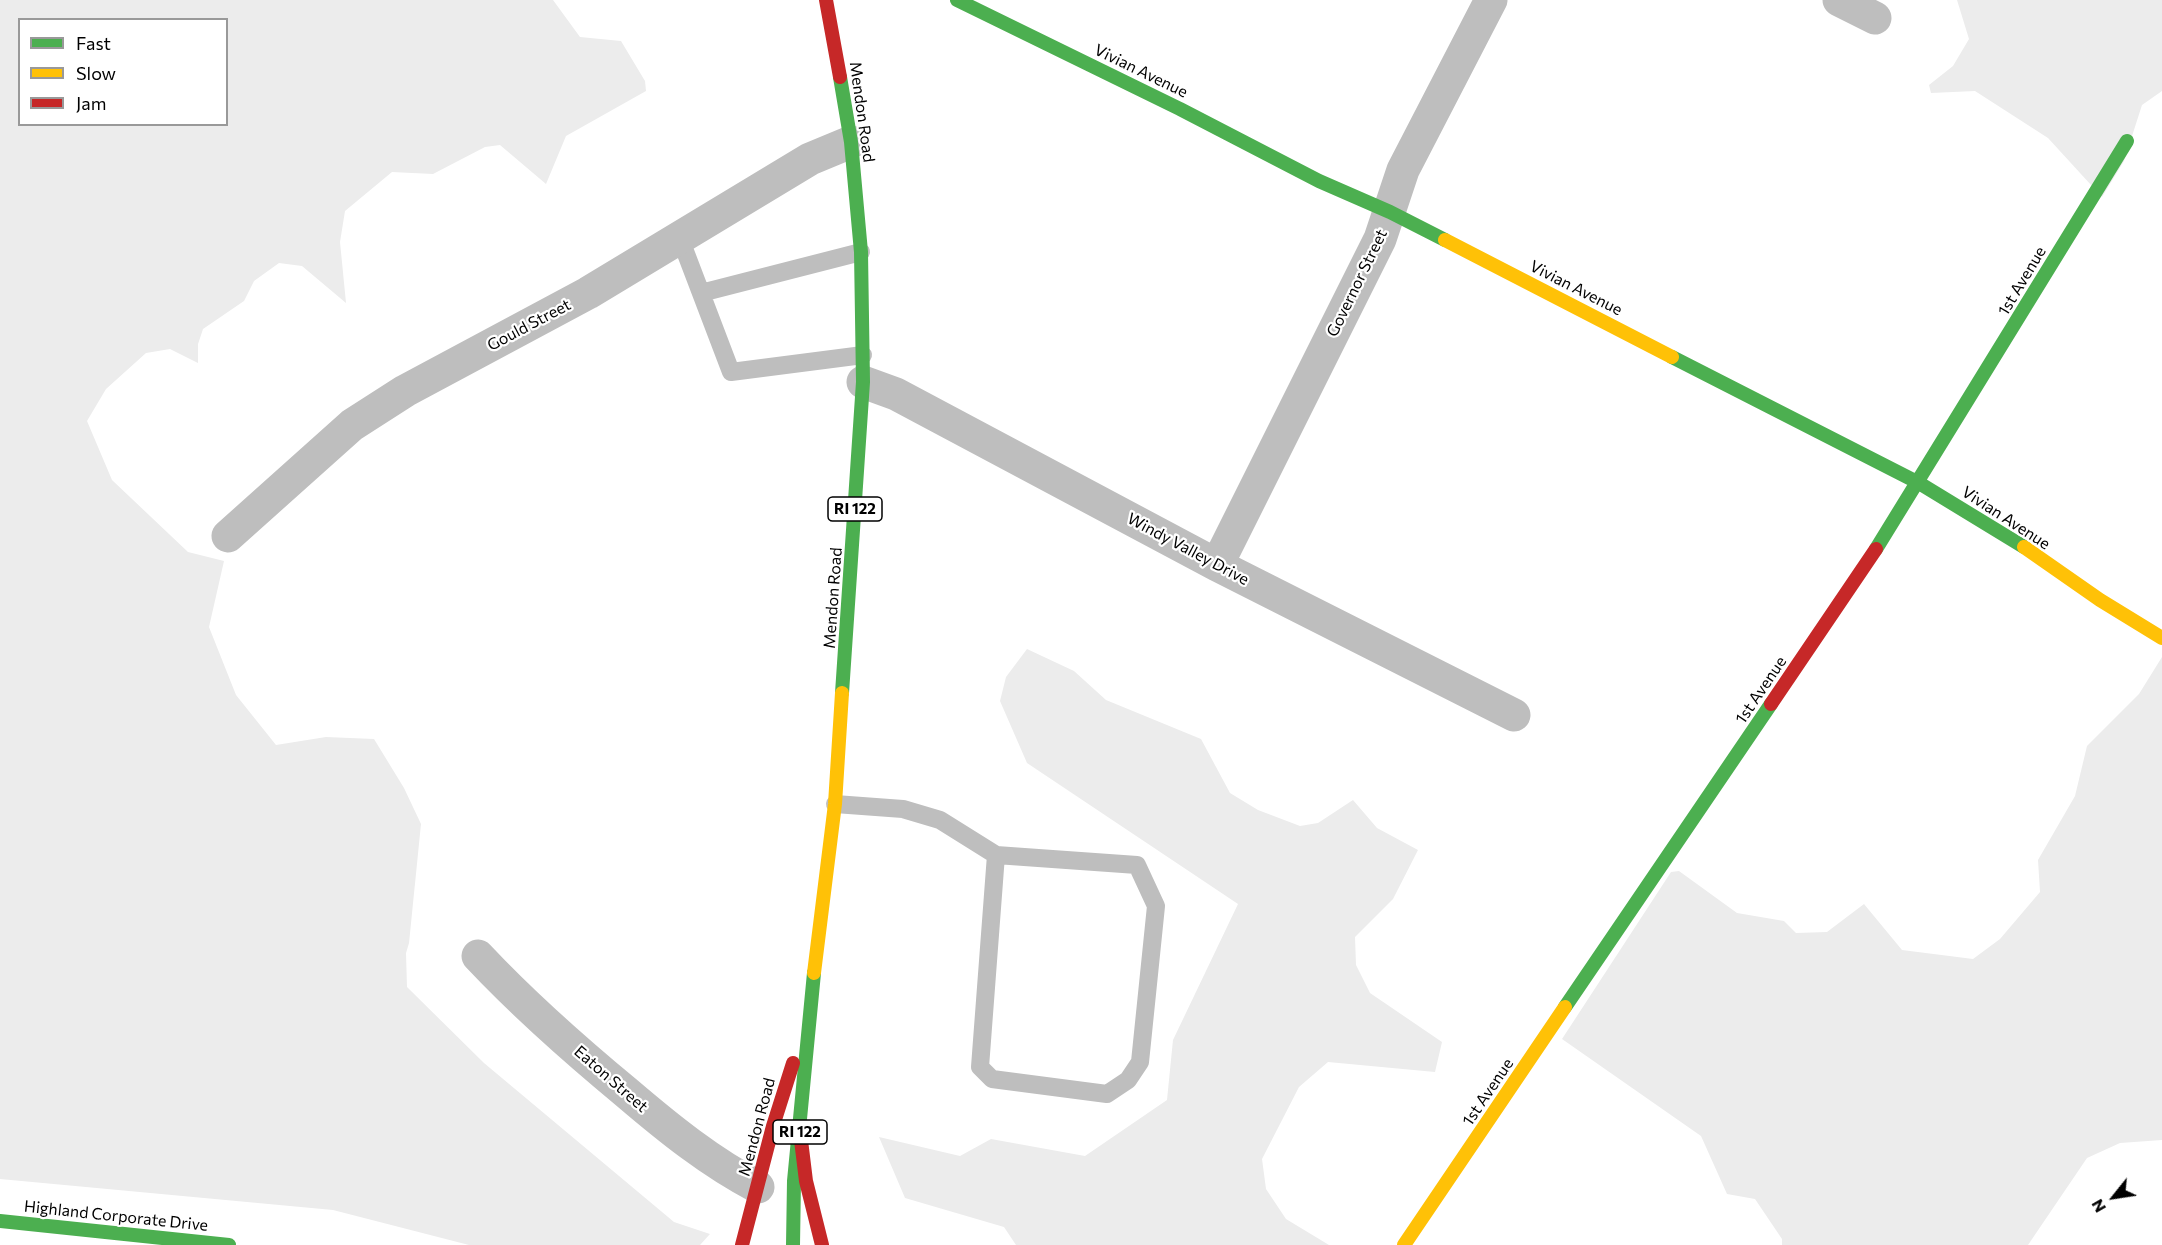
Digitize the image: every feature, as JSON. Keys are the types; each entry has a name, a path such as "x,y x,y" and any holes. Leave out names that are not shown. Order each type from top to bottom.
{"main road":[{"name":"Mendon Road","path":"793,1245 794,1181 808,1019 835,804 863,368 861,252 851,142 826,0"},
{"name":"Vivian Avenue","path":"957,0 1180,109 1319,181 1390,212 1919,483 2003,533 2100,600 2162,638"},
{"name":"1st Avenue","path":"1404,1245 1919,483 2127,141"},
{"name":"Mendon Road","path":"742,1245 783,1091 808,1019"},
{"path":"800,1132 806,1181 822,1245"},
{"name":"Highland Corporate Drive","path":"0,1221 229,1245"}],"street":[{"name":"Governor Street","path":"1217,565 1380,239 1403,170 1491,0"},
{"path":"1839,0 1875,18"},
{"name":"Gould Street","path":"228,536 352,425 405,392 588,294 810,159 851,142"},
{"name":"Windy Valley Drive","path":"863,368 896,394 1217,565 1514,715"},
{"name":"Eaton Street","path":"478,956 593,1065 653,1115 729,1172 758,1187"}],"lane":[{"path":"680,238 731,372 863,368"},
{"path":"701,292 861,252"},
{"path":"835,804 903,809 940,820 996,855 1137,865 1156,906 1140,1062 1128,1080 1107,1094 992,1079 980,1067 996,855"}],"shaded area":[{"path":"0,0 553,0 580,37 621,41 645,81 646,91 566,136 546,184 500,145 485,147 433,174 392,172 345,211 340,242 346,303 302,266 279,263 254,281 244,301 203,329 198,344 198,363 170,349 146,353 106,389 87,421 112,480 188,552 224,561 209,627 236,695 276,745 326,737 374,739 404,788 421,824 409,943 406,953 407,987 484,1063 674,1222 710,1234 700,1245 469,1245 333,1210 0,1179"},
{"path":"1957,0 2162,0 2162,91 2142,105 2124,161 2102,197 2048,138 1975,91 1931,93 1929,85 1953,66 1969,39"},
{"path":"1027,649 1074,671 1106,700 1201,739 1230,793 1258,810 1300,826 1318,823 1353,800 1377,828 1418,850 1393,899 1355,937 1356,965 1370,993 1442,1042 1435,1072 1328,1062 1299,1087 1262,1159 1266,1189 1286,1219 1329,1245 1016,1245 1004,1227 905,1198 879,1137 960,1156 991,1139 1085,1156 1167,1100 1173,1040 1238,904 1027,763 1000,701 1006,677"},
{"path":"2162,657 2162,1140 2120,1143 2087,1158 2028,1245 1782,1245 1782,1239 1755,1199 1727,1194 1701,1136 1562,1039 1671,872 1679,871 1737,913 1784,921 1796,933 1827,932 1864,904 1902,950 1973,959 2000,939 2040,892 2038,860 2075,796 2087,746 2139,694"}],"traffic: fast":[{"path":"957,0 1180,109 1319,181 1390,212 1445,240"},
{"path":"840,77 851,142 861,252 863,382 842,693"},
{"path":"1876,549 2127,141"},
{"path":"1672,357 1919,483 2024,547"},
{"path":"1565,1007 1771,704"},
{"path":"793,1245 794,1181 814,973"},
{"path":"0,1221 229,1245"}],"traffic: slow":[{"path":"1445,240 1672,357"},
{"path":"2024,547 2100,600 2162,638"},
{"path":"814,973 835,804 842,693"},
{"path":"1404,1245 1565,1007"}],"traffic: jam":[{"path":"826,0 840,77"},
{"path":"1771,704 1876,549"},
{"path":"742,1245 773,1126 793,1063"},
{"path":"800,1132 806,1181 822,1245"}]}
